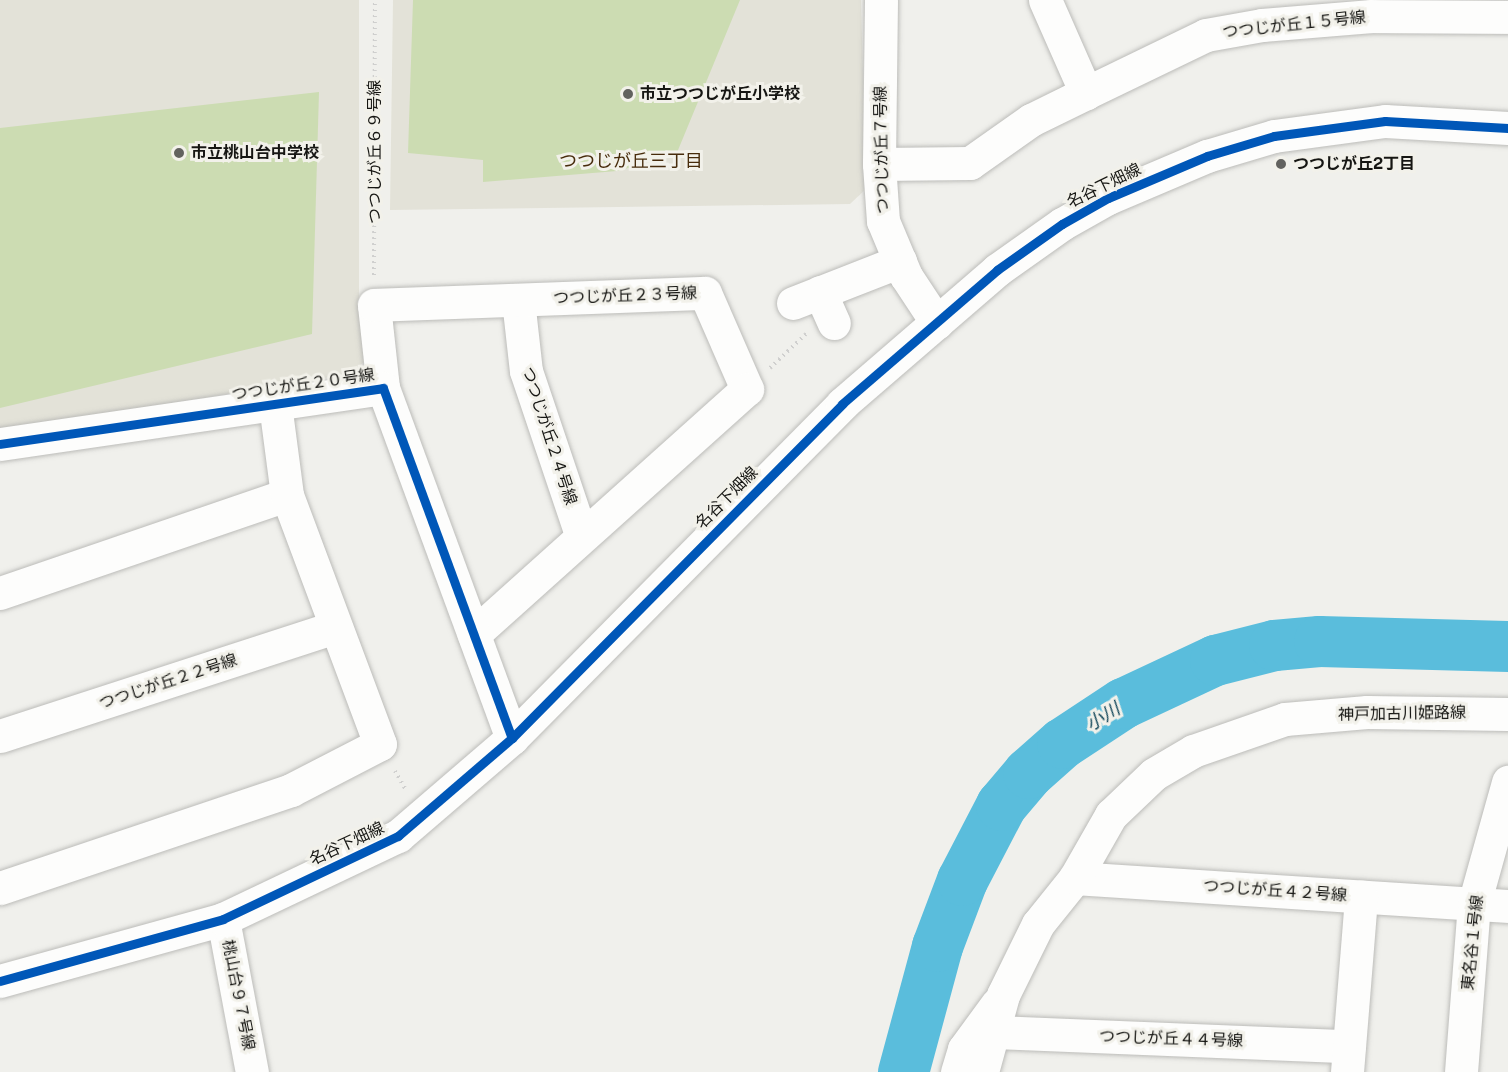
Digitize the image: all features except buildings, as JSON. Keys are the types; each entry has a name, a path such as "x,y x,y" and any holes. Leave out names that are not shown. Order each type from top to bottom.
{"street":[{"name":"つつじが丘７号線","path":"881,0 879,164 883,221 900,261 937,323"},
{"path":"1045,0 1086,93"},
{"name":"つつじが丘１５号線","path":"879,164 970,163 1031,120 1206,35 1262,26 1372,16 1508,17"},
{"name":"名谷下畑線","path":"0,981 223,919 398,836 512,738 842,404 997,270 1062,224 1108,198 1207,156 1274,136 1385,121 1508,128"},
{"path":"819,308 900,261"},
{"name":"つつじが丘２３号線","path":"374,304 705,293 747,389"},
{"name":"つつじが丘２４号線","path":"518,300 526,371 581,534"},
{"path":"374,304 384,388"},
{"name":"つつじが丘２０号線","path":"0,444 384,388 512,738"},
{"path":"474,634 581,534 747,389"},
{"path":"0,888 291,790 380,744 286,495 275,404"},
{"path":"0,592 286,495"},
{"name":"つつじが丘２２号線","path":"0,736 336,627"},
{"name":"神戸加古川姫路線","path":"982,1072 1004,995 1038,924 1075,878 1111,815 1154,774 1192,751 1240,732 1285,719 1367,711 1508,714"},
{"name":"東名谷１号線","path":"1461,1072 1474,904 1508,782"},
{"name":"つつじが丘４２号線","path":"1075,878 1508,906"},
{"path":"1348,1059 1361,897"},
{"name":"桃山台９７号線","path":"223,919 252,1072"},
{"path":"957,1072 964,1049 1004,995"},
{"name":"つつじが丘４４号線","path":"993,1032 1348,1059"}],"path":[{"path":"747,389 819,308"},
{"path":"380,744 422,816"}],"shaded area":[{"name":"市立桃山台中学校","path":"0,0 359,0 359,307 367,358 354,373 0,432"},
{"name":"市立つつじが丘小学校","path":"393,0 861,0 866,189 850,204 390,210"}],"green space":[{"path":"413,0 740,0 676,155 617,171 483,182 483,160 408,153"},
{"path":"319,92 312,334 0,408 0,128"}],"waterway":[{"name":"小川","path":"903,1072 937,946 962,880 1001,805 1028,773 1062,743 1123,703 1215,660 1274,645 1319,641 1508,646"}],"cycle path":[{"path":"0,981 223,919 398,836 512,738 842,404 997,270 1062,224 1108,198 1207,156 1274,136 1385,121 1508,128"},
{"path":"0,444 383,388 512,738"}],"place":[{"name":"市立つつじが丘小学校","path":"628,94"},
{"name":"市立桃山台中学校","path":"179,153"},
{"name":"つつじが丘2丁目","path":"1281,164"}],"district":[{"name":"つつじが丘三丁目","path":"631,161"}]}
